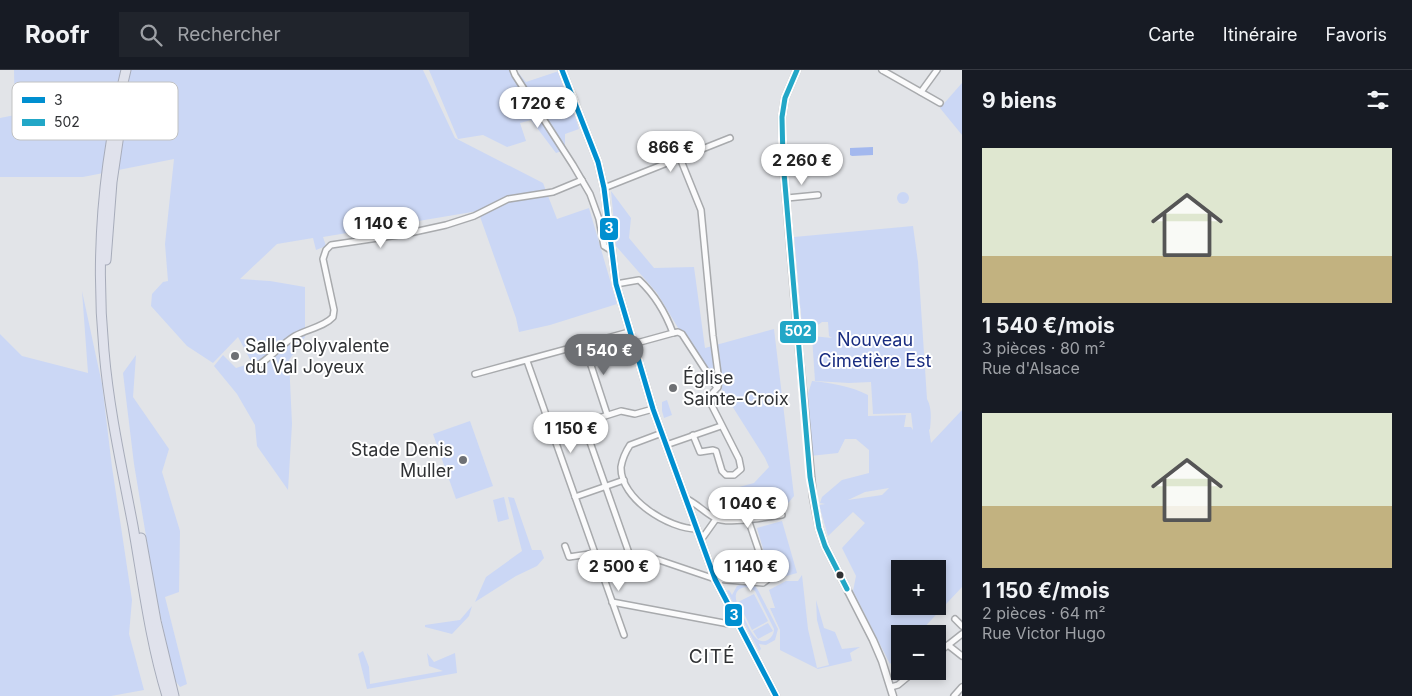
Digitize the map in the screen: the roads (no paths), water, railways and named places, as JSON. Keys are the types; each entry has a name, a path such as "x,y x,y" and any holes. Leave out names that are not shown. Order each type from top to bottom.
{"highway":[{"path":"111,140 100,243 102,323 107,381 150,623 169,692"},
{"path":"117,140 109,209 106,282 113,380 169,692"}],"street":[{"path":"513,70 590,194 595,206 604,246 612,251"},
{"path":"562,70 598,162 604,188 616,284 653,409 715,578 776,696"},
{"path":"796,70 785,98 782,117 783,161 796,328 815,511 825,546 873,640 893,696"},
{"path":"882,70 940,103"},
{"path":"921,92 937,70"},
{"path":"604,188 730,138"},
{"path":"680,158 701,210 713,336 720,380 717,388 708,398 739,459 741,469 734,475 726,476 722,471 716,451 698,451 694,435"},
{"path":"255,367 266,361 294,337 324,324 333,317 334,310 323,259 326,250 331,246 446,225 474,216 508,199 553,192 582,180"},
{"path":"787,198 818,195"},
{"path":"616,284 639,280 653,295 673,334"},
{"path":"475,374 629,332"},
{"path":"633,344 678,332 682,334 717,388"},
{"path":"584,344 607,414"},
{"path":"527,361 624,635"},
{"path":"630,556 584,425 586,422 621,410 635,414 653,409"},
{"path":"666,445 721,426"},
{"path":"662,433 635,442 627,449 621,467 624,480 632,495 651,513 685,529 697,529"},
{"path":"575,497 624,480"},
{"path":"685,498 716,519 748,519 782,515"},
{"path":"701,540 716,519"},
{"path":"565,546 569,557 596,554 653,558 715,578 763,583 767,580 767,575 748,519"},
{"path":"612,602 729,624 738,623"},
{"path":"955,619 962,626"},
{"path":"962,634 948,645 962,656"},
{"path":"891,687 898,685 904,680"},
{"path":"954,696 962,687"}],"water":[{"path":"873,147 873,155 850,155 850,148"}],"place":[{"name":"Salle Polyvalente du Val Joyeux","path":"235,356"},
{"name":"Église Sainte-Croix","path":"673,388"},
{"name":"Stade Denis Muller","path":"463,460"}],"district":[{"name":"CITÉ","path":"712,656"}],"park label":[{"name":"Nouveau Cimetière Est","path":"875,350"}]}
